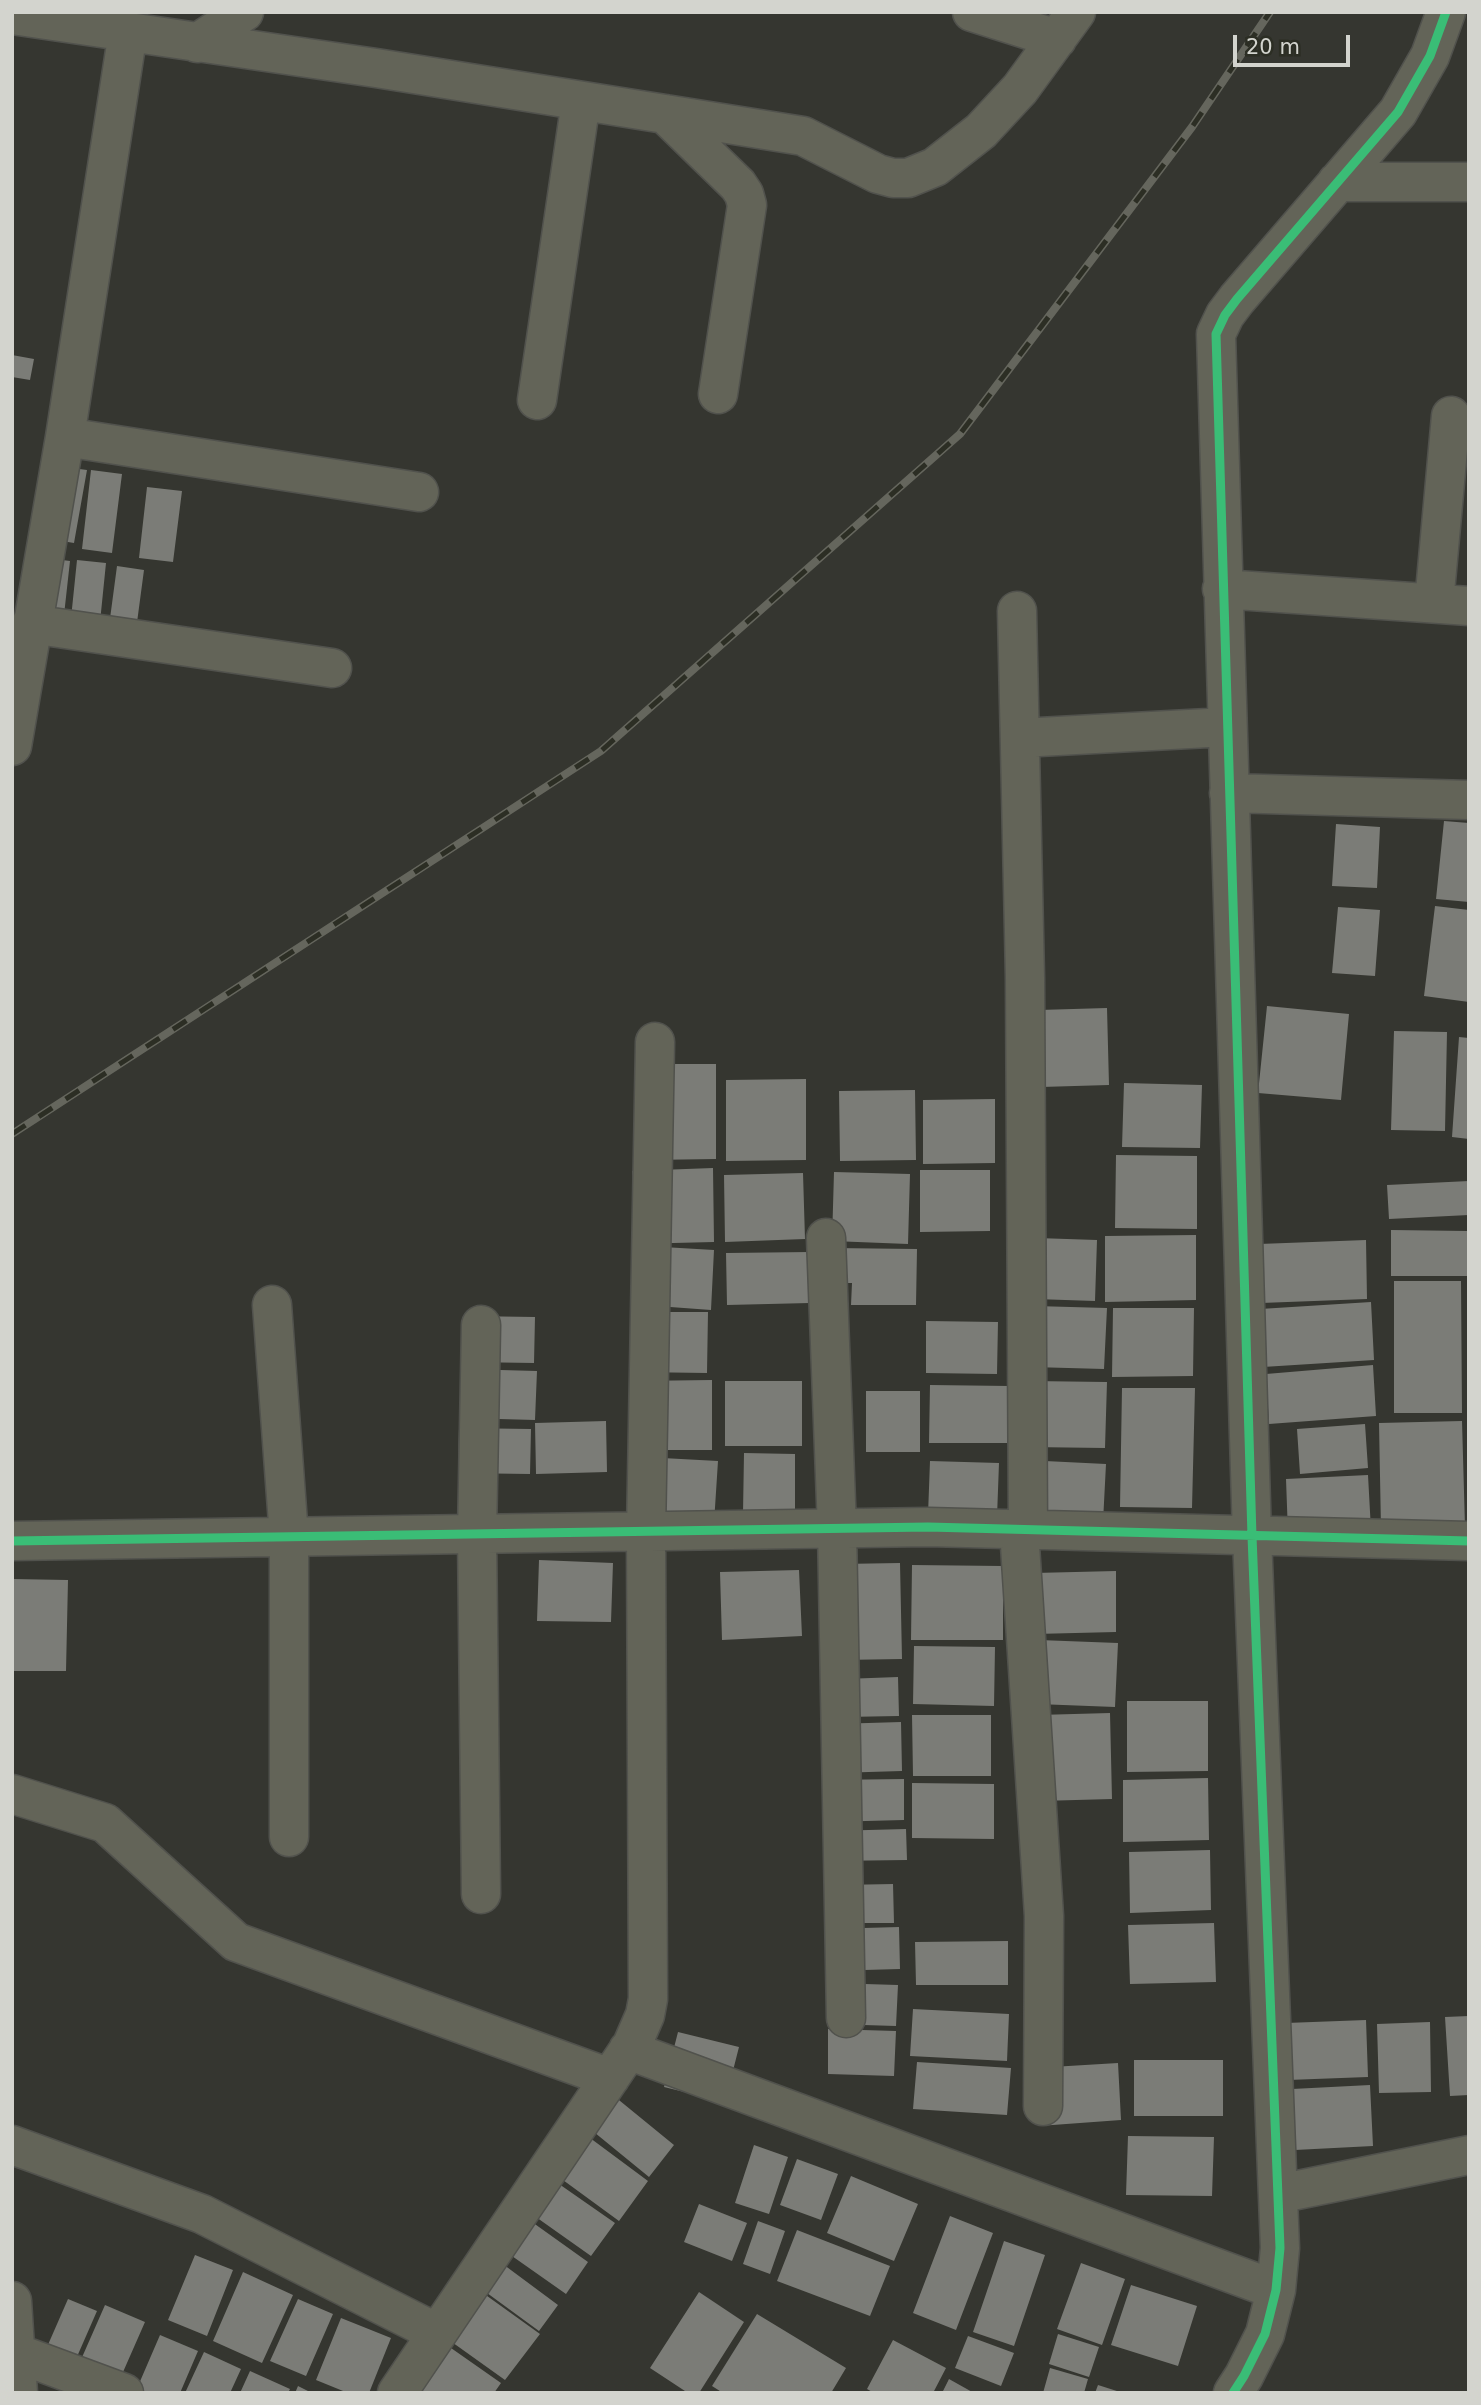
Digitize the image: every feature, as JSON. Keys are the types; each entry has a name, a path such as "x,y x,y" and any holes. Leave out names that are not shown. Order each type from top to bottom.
{"street":[{"path":"197,43 244,12"},
{"path":"12,15 803,136 878,174 892,178 908,178 935,167 981,131 1020,89 1067,26 972,12"},
{"path":"1233,2393 1265,2334 1276,2290 1280,2248 1252,1536 1216,334 1237,299 1398,112 1430,56 1446,12"},
{"path":"12,746 65,437 128,32"},
{"path":"537,400 581,101"},
{"path":"664,114 738,185 747,205 718,394"},
{"path":"1338,182 1469,182"},
{"path":"1222,589 1451,605 1451,416"},
{"path":"65,437 419,492"},
{"path":"1017,611 1026,978 1023,1530 1044,1916 1043,2106"},
{"path":"31,624 332,668"},
{"path":"1020,738 1227,727"},
{"path":"1229,793 1469,800"},
{"path":"397,2393 619,2064 640,2030 648,1999 646,1532 655,1042"},
{"path":"826,1238 837,1529 846,2018"},
{"path":"272,1305 289,1537 289,1837"},
{"path":"481,1325 477,1534 481,1894"},
{"path":"12,1541 928,1527 1469,1541"},
{"path":"12,1794 106,1823 236,1942 619,2064 1276,2290"},
{"path":"12,2145 202,2214 437,2333"},
{"path":"1278,2194 1469,2155"},
{"path":"12,2301 18,2393"},
{"path":"16,2353 124,2393"}],"building":[{"path":"12,355 34,359 30,380 12,377"},
{"path":"50,465 87,470 74,543 38,537"},
{"path":"91,470 122,474 112,553 82,549"},
{"path":"147,487 182,491 173,562 139,558"},
{"path":"39,557 70,561 63,624 33,620"},
{"path":"77,560 106,563 99,632 70,628"},
{"path":"117,566 144,570 134,645 107,641"},
{"path":"1444,821 1469,823 1469,902 1436,899"},
{"path":"1336,824 1380,827 1377,888 1332,886"},
{"path":"1435,906 1469,910 1469,1002 1424,996"},
{"path":"1338,907 1380,910 1375,976 1332,973"},
{"path":"1267,1006 1349,1014 1341,1100 1258,1093"},
{"path":"1107,1008 1109,1085 1041,1087 1039,1010"},
{"path":"1394,1031 1447,1032 1445,1131 1391,1130"},
{"path":"1459,1037 1469,1038 1469,1139 1452,1137"},
{"path":"648,1064 716,1064 716,1159 649,1160"},
{"path":"806,1079 806,1160 726,1161 726,1080"},
{"path":"1124,1083 1202,1085 1200,1148 1122,1147"},
{"path":"915,1090 916,1160 840,1161 839,1091"},
{"path":"995,1099 995,1163 923,1164 923,1100"},
{"path":"1116,1155 1197,1156 1197,1229 1115,1228"},
{"path":"713,1168 714,1242 633,1244 632,1171"},
{"path":"920,1170 990,1170 990,1231 920,1232"},
{"path":"834,1172 910,1174 908,1244 832,1241"},
{"path":"803,1173 805,1239 725,1242 724,1175"},
{"path":"1469,1181 1469,1215 1389,1219 1387,1185"},
{"path":"1391,1230 1467,1231 1467,1276 1391,1276"},
{"path":"1196,1235 1196,1300 1105,1302 1105,1236"},
{"path":"1037,1238 1097,1240 1095,1301 1035,1299"},
{"path":"1366,1240 1367,1299 1261,1303 1259,1244"},
{"path":"646,1246 714,1250 711,1310 643,1305"},
{"path":"832,1248 917,1249 916,1305 851,1305 852,1283 832,1283"},
{"path":"810,1252 810,1303 727,1305 726,1253"},
{"path":"1394,1281 1461,1281 1462,1413 1394,1413"},
{"path":"1371,1302 1374,1360 1263,1367 1260,1309"},
{"path":"1035,1306 1107,1308 1104,1369 1032,1367"},
{"path":"1113,1308 1194,1308 1193,1376 1112,1377"},
{"path":"638,1312 708,1312 707,1373 636,1372"},
{"path":"469,1316 535,1317 534,1363 468,1362"},
{"path":"926,1321 998,1322 997,1374 926,1373"},
{"path":"1373,1365 1376,1416 1269,1424 1266,1374"},
{"path":"464,1369 537,1371 535,1420 463,1418"},
{"path":"712,1380 712,1450 636,1450 636,1381"},
{"path":"725,1381 802,1381 802,1446 725,1446"},
{"path":"1031,1381 1107,1382 1105,1448 1029,1447"},
{"path":"930,1385 1010,1386 1010,1443 929,1443"},
{"path":"1122,1388 1195,1388 1192,1508 1120,1507"},
{"path":"866,1391 920,1391 920,1452 866,1452"},
{"path":"606,1421 607,1472 536,1474 535,1423"},
{"path":"1462,1421 1465,1527 1381,1529 1379,1423"},
{"path":"1365,1424 1368,1468 1300,1474 1297,1429"},
{"path":"459,1428 531,1429 530,1474 458,1473"},
{"path":"744,1453 795,1454 795,1513 743,1513"},
{"path":"644,1457 718,1461 714,1523 641,1518"},
{"path":"930,1461 999,1463 997,1517 928,1515"},
{"path":"1045,1461 1106,1464 1103,1522 1042,1519"},
{"path":"1368,1475 1371,1530 1288,1534 1286,1479"},
{"path":"539,1560 613,1563 611,1622 537,1621"},
{"path":"900,1563 902,1659 841,1660 841,1564"},
{"path":"912,1565 1003,1566 1003,1640 911,1640"},
{"path":"799,1570 802,1636 722,1640 720,1572"},
{"path":"1116,1571 1116,1632 1035,1634 1034,1573"},
{"path":"12,1579 68,1580 66,1671 12,1671"},
{"path":"1039,1640 1118,1643 1115,1707 1037,1704"},
{"path":"914,1646 995,1647 994,1706 913,1704"},
{"path":"898,1677 899,1716 845,1717 844,1679"},
{"path":"1127,1701 1208,1701 1208,1771 1127,1772"},
{"path":"1110,1713 1112,1799 1040,1801 1038,1715"},
{"path":"912,1715 991,1715 991,1776 913,1776"},
{"path":"901,1722 902,1771 836,1773 835,1724"},
{"path":"1208,1778 1209,1840 1123,1842 1123,1780"},
{"path":"904,1779 904,1820 828,1822 828,1780"},
{"path":"912,1783 994,1784 994,1839 912,1838"},
{"path":"906,1829 907,1860 832,1861 831,1831"},
{"path":"1210,1850 1211,1910 1130,1913 1129,1852"},
{"path":"893,1884 894,1923 841,1923 841,1885"},
{"path":"1214,1923 1216,1982 1130,1984 1128,1925"},
{"path":"899,1927 900,1969 829,1971 828,1929"},
{"path":"1008,1941 1008,1985 916,1985 915,1942"},
{"path":"832,1983 898,1985 896,2026 831,2024"},
{"path":"913,2009 1009,2014 1007,2061 910,2056"},
{"path":"1469,2016 1469,2095 1450,2096 1445,2017"},
{"path":"1366,2020 1368,2077 1288,2080 1286,2023"},
{"path":"1430,2022 1431,2092 1379,2093 1377,2024"},
{"path":"828,2029 896,2031 894,2076 828,2074"},
{"path":"678,2032 739,2047 725,2102 664,2087"},
{"path":"1134,2060 1223,2060 1223,2116 1134,2116"},
{"path":"917,2062 1011,2068 1007,2115 913,2109"},
{"path":"1118,2063 1121,2120 1039,2126 1035,2068"},
{"path":"1370,2085 1373,2146 1295,2150 1292,2089"},
{"path":"614,2096 674,2145 649,2177 589,2128"},
{"path":"582,2132 648,2181 619,2221 552,2172"},
{"path":"1128,2136 1214,2137 1212,2196 1126,2195"},
{"path":"754,2145 788,2157 769,2214 735,2203"},
{"path":"797,2159 838,2174 821,2220 780,2205"},
{"path":"851,2176 918,2204 894,2261 827,2233"},
{"path":"549,2177 615,2223 591,2256 526,2210"},
{"path":"699,2204 747,2223 732,2261 684,2242"},
{"path":"950,2216 993,2233 956,2330 913,2313"},
{"path":"525,2217 588,2262 566,2294 502,2249"},
{"path":"758,2221 785,2231 770,2274 743,2264"},
{"path":"797,2230 890,2266 870,2316 777,2281"},
{"path":"1004,2241 1045,2255 1014,2346 973,2332"},
{"path":"195,2255 233,2270 207,2336 168,2320"},
{"path":"492,2256 558,2305 539,2331 472,2282"},
{"path":"1081,2263 1125,2279 1102,2345 1057,2329"},
{"path":"243,2272 293,2295 262,2363 213,2341"},
{"path":"1131,2285 1197,2306 1178,2366 1111,2345"},
{"path":"476,2288 540,2334 505,2380 442,2335"},
{"path":"699,2292 744,2322 699,2393 688,2393 650,2368"},
{"path":"68,2299 97,2311 76,2359 47,2347"},
{"path":"298,2299 333,2314 306,2376 270,2361"},
{"path":"105,2305 145,2322 116,2388 76,2371"},
{"path":"757,2314 846,2368 831,2393 723,2393 712,2386"},
{"path":"341,2318 391,2338 369,2393 348,2393 316,2380"},
{"path":"1058,2334 1099,2347 1089,2377 1049,2364"},
{"path":"160,2335 198,2351 180,2393 135,2393"},
{"path":"968,2336 1014,2353 1001,2386 955,2368"},
{"path":"893,2340 946,2368 933,2393 874,2393 867,2389"},
{"path":"441,2341 501,2383 494,2393 406,2393"},
{"path":"204,2352 241,2369 230,2393 185,2393"},
{"path":"1050,2368 1088,2379 1084,2393 1043,2393"},
{"path":"250,2371 290,2389 288,2393 240,2393"},
{"path":"949,2379 974,2393 942,2393"},
{"path":"1098,2385 1120,2392 1120,2393 1095,2393"},
{"path":"298,2386 312,2393 295,2393"}],"railway":[{"path":"12,1134 601,751 960,434 1192,127 1270,12"}],"cycle path":[{"path":"1233,2393 1265,2334 1276,2290 1280,2248 1252,1536 1216,334 1237,299 1398,112 1430,56 1446,12"},
{"path":"12,1541 928,1527 1469,1541"}]}
